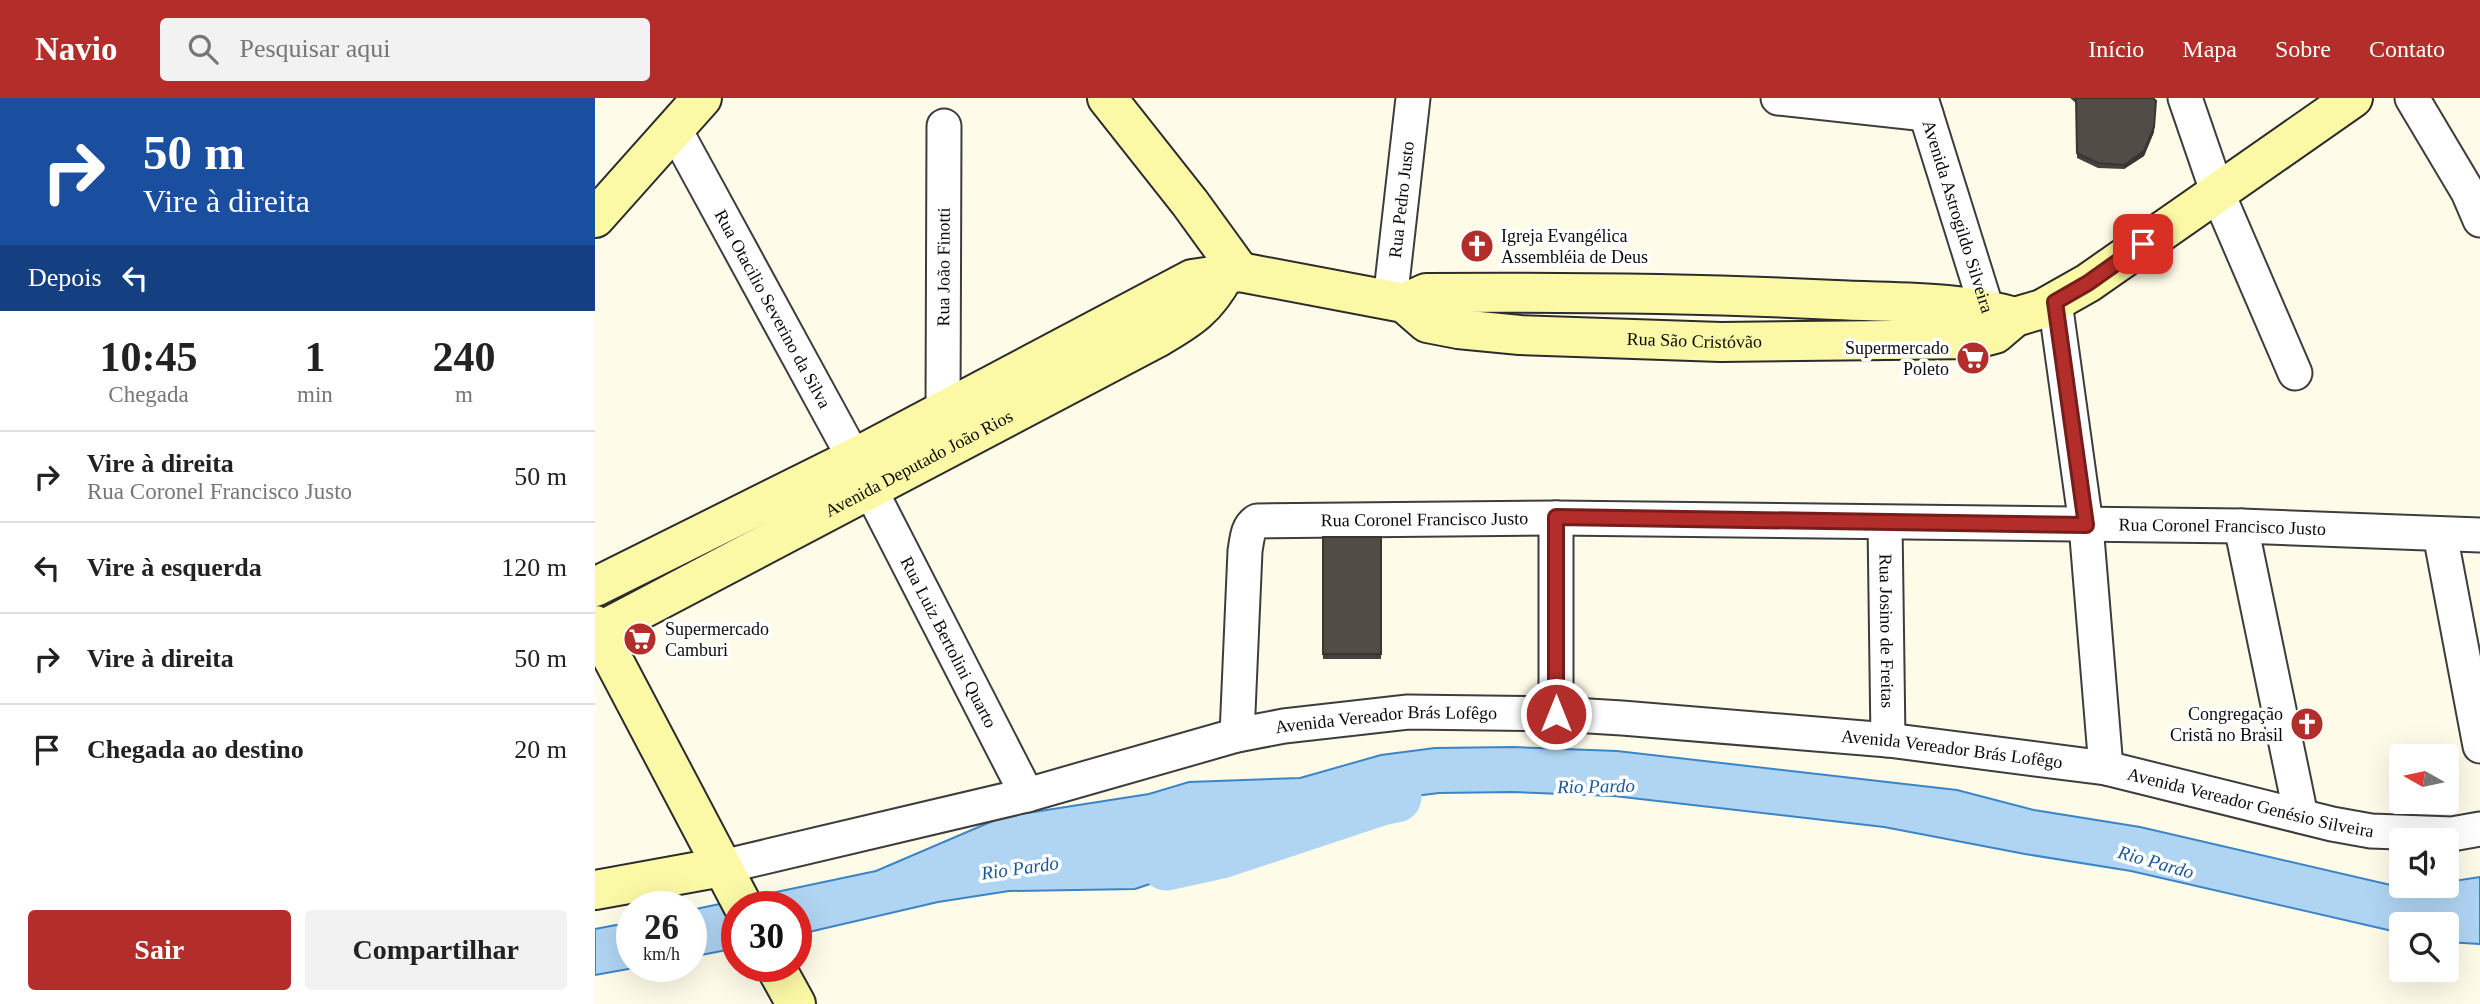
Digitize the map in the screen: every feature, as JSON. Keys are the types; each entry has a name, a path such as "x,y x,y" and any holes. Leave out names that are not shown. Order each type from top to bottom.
{"main road":[{"path":"595,218 702,98"},
{"path":"1107,98 1191,203 1233,273"},
{"name":"Rua São Cristóvão","path":"1233,273 1397,302 1427,323 1458,329 1558,337 1721,342 1976,339 2000,321 2055,302 2088,283 2353,98"},
{"name":"Avenida Deputado João Rios","path":"596,630 862,474 943,411 1141,308 1180,284 1203,276 1233,273"},
{"name":"Avenida Deputado João Rios","path":"595,587 862,474 1157,338 1194,317 1233,273"},
{"path":"595,890 734,889 596,630"},
{"path":"784,982 795,1002"}],"street":[{"name":"Rua Pedro Justo","path":"1397,302 1413,98"},
{"path":"1778,98 1923,106"},
{"path":"2185,98 2218,194 2295,373"},
{"path":"2412,98 2468,192 2480,220"},
{"name":"Avenida Astrogildo Silveira","path":"1923,106 2000,321"},
{"name":"Rua João Finotti","path":"943,411 944,126"},
{"name":"Rua Otacilio Severino da Silva","path":"674,128 862,474"},
{"path":"2055,302 2086,525 2106,768"},
{"name":"Rua Luiz Bertolini Quarto","path":"862,474 1027,795"},
{"path":"1556,517 1556,714"},
{"name":"Rua Coronel Francisco Justo","path":"1237,735 1245,551 1252,524 1257,521 1556,517 2241,526 2480,535"},
{"name":"Rua Josino de Freitas","path":"1885,523 1888,740"},
{"path":"2241,526 2301,816"},
{"path":"2440,534 2480,746"},
{"name":"Avenida Vereador Brás Lofêgo","path":"734,889 1027,795 1237,735 1284,726 1408,712 1556,714 1888,740 2106,768"},
{"name":"Avenida Vereador Genésio Silveira","path":"2106,768 2371,831 2452,834 2480,830"}],"water":[{"path":"1514,747 1617,751 1957,790 2034,810 2140,827 2389,885 2389,898 2459,898 2459,880 2480,877 2480,944 2459,943 2459,912 2389,912 2389,930 2131,871 1884,827 1614,796 1513,792 1439,793 1390,799 1255,838 1183,873 1135,889 1009,891 938,902 812,931 812,891 781,891 876,871 1002,817 1149,794 1189,782 1300,778 1381,755 1435,748"},
{"path":"721,904 721,951 707,954 707,907"},
{"path":"616,925 616,971 595,975 595,929"}],"building":[{"path":"2076,98 2153,98 2156,101 2154,127 2144,151 2124,165 2098,163 2077,153"},
{"path":"1323,537 1381,537 1381,654 1323,654"}],"waterway":[{"name":"Rio Pardo","path":"1166,865 1221,853 1396,797"}],"place":[{"name":"Igreja Evangélica Assembléia de Deus","path":"1477,246"},
{"name":"Supermercado Poleto","path":"1973,358"},
{"name":"Supermercado Camburi","path":"640,639"},
{"name":"Congregação Cristã no Brasil","path":"2307,724"}],"route":[{"path":"1556,714 1556,517 2086,525 2055,302 2088,283 2143,244"}]}
